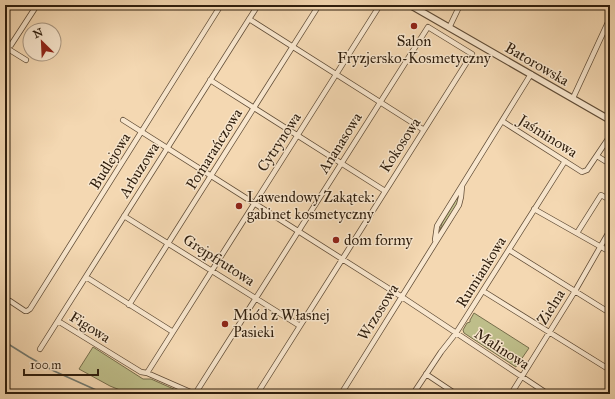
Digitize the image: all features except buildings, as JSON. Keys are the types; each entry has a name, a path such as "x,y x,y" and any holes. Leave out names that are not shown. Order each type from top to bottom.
{"street":[{"path":"22,58 5,49 11,45 37,5"},
{"name":"Budlejowa","path":"10,301 25,311 30,309 221,5"},
{"name":"Arbuzowa","path":"40,349 258,5"},
{"name":"Pomarańczowa","path":"129,305 319,5"},
{"name":"Cytrynowa","path":"147,373 380,5"},
{"name":"Batorowska","path":"410,5 610,120"},
{"path":"449,28 460,5"},
{"path":"573,98 610,18"},
{"path":"249,19 424,130"},
{"name":"Ananasowa","path":"195,394 428,27"},
{"name":"Kokosowa","path":"257,394 472,54 428,27"},
{"name":"Wrzosowa","path":"435,242 437,226 531,74"},
{"path":"210,80 385,191"},
{"name":"Malinowa","path":"123,120 402,297 548,394"},
{"name":"Jaśminowa","path":"502,121 582,172 587,170 610,136"},
{"path":"597,156 610,164"},
{"name":"Rumiankowa","path":"413,394 441,352 456,333 565,161"},
{"name":"Wrzosowa","path":"341,394 459,205 462,186"},
{"path":"577,233 601,195 610,200"},
{"path":"534,209 610,252"},
{"name":"Grejpfrutowa","path":"124,216 300,326"},
{"name":"Zielna","path":"510,394 575,291 610,230"},
{"path":"509,250 610,313"},
{"path":"86,277 173,332"},
{"path":"483,290 610,370"},
{"name":"Figowa","path":"58,321 141,372 147,373 195,394"},
{"path":"426,374 456,394"}],"green space":[{"path":"459,195 458,203 440,230 442,223"},
{"path":"474,313 529,348 516,367 464,333 463,330 467,323 470,322"},
{"path":"93,347 143,379 151,379 185,394 130,394 110,386 79,369"}],"waterway":[{"path":"5,342 54,371 105,394"}],"place":[{"name":"Salon Fryzjersko-Kosmetyczny","path":"414,26"},
{"name":"Lawendowy Zakątek: gabinet kosmetyczny","path":"239,206"},
{"name":"dom formy","path":"336,240"},
{"name":"Miód z Własnej Pasieki","path":"225,324"}]}
